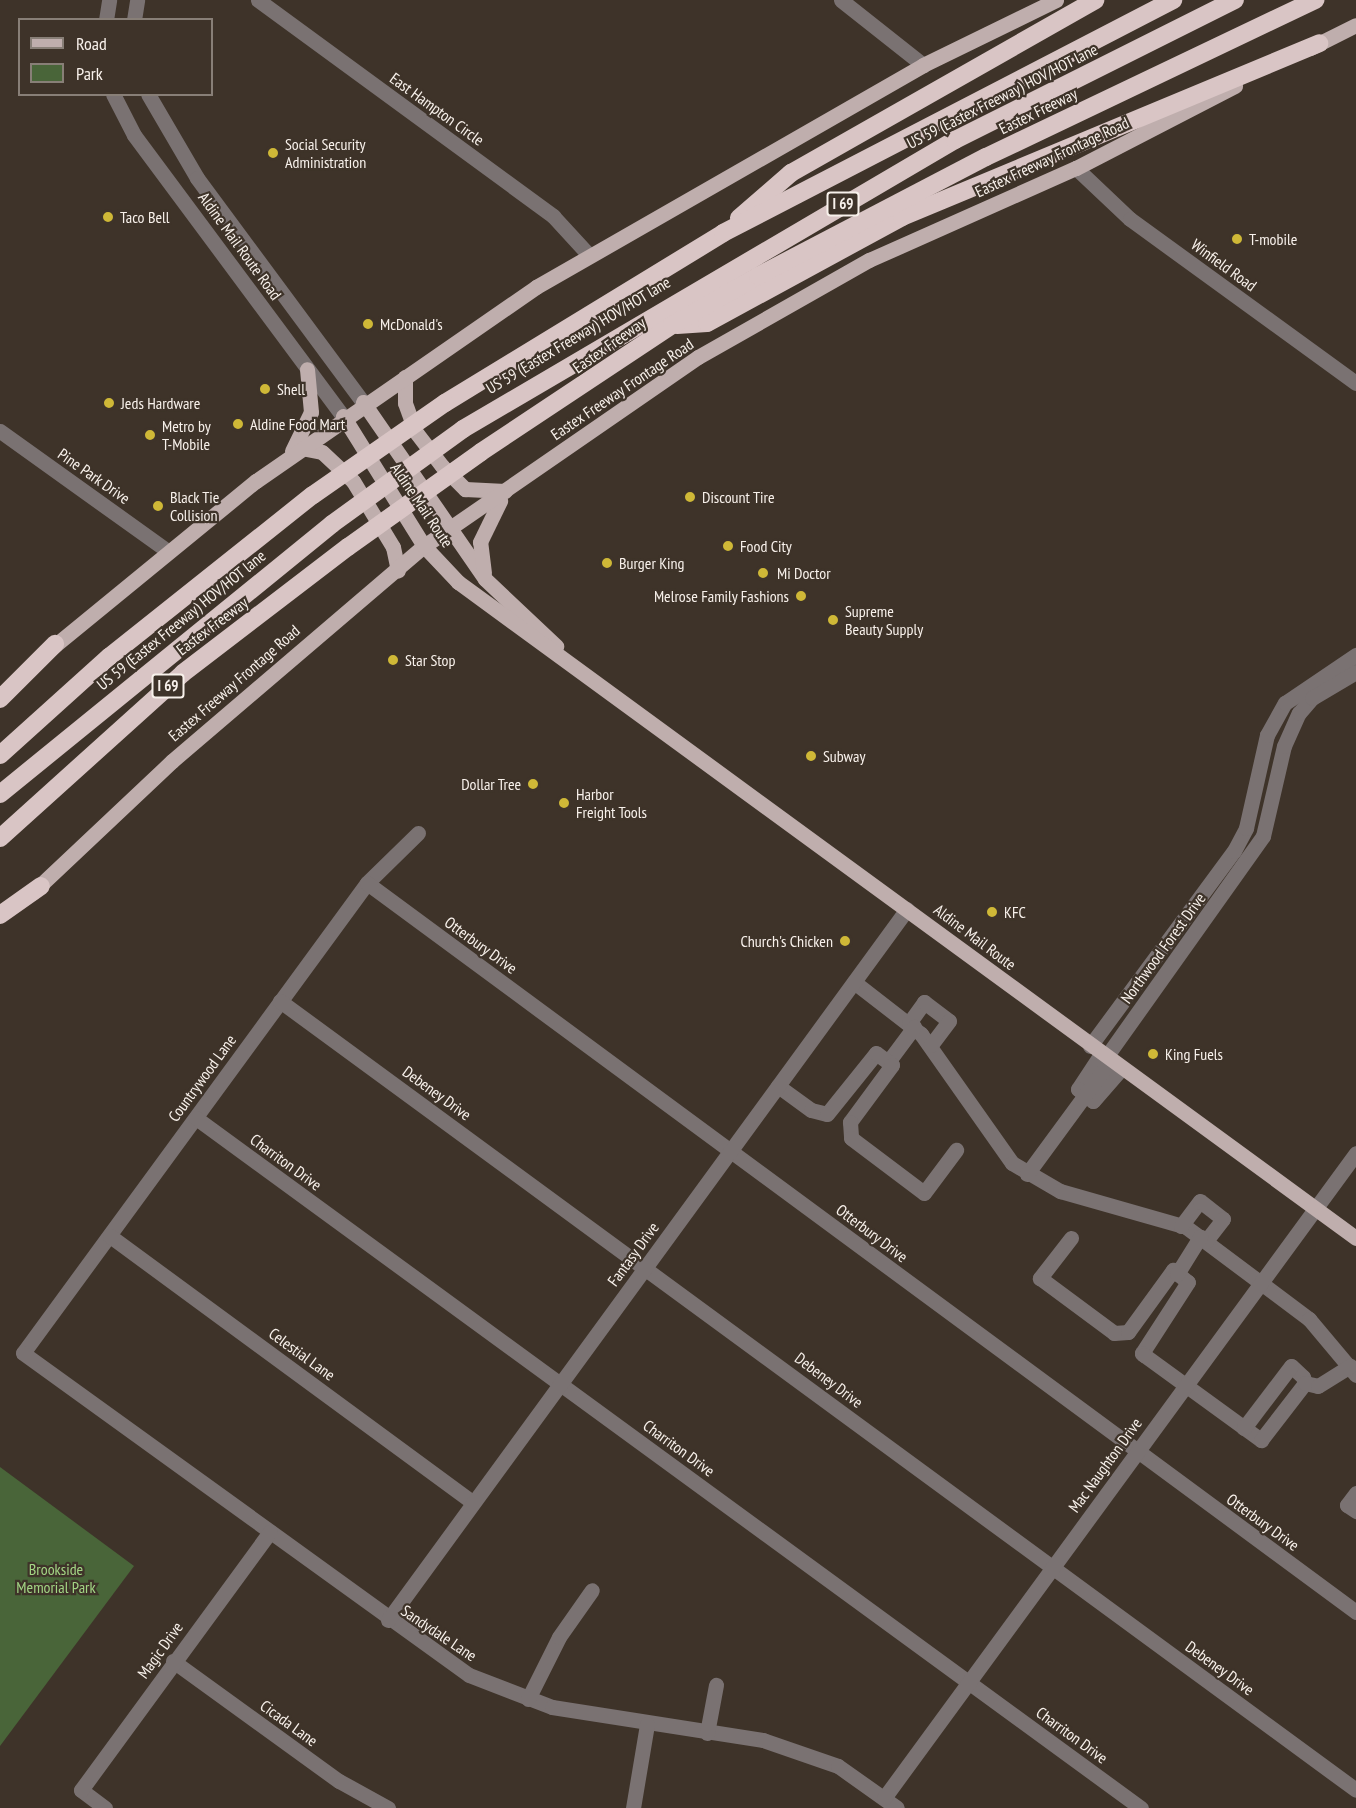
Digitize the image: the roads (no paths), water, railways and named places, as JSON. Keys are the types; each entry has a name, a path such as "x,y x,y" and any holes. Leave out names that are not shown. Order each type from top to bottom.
{"highway":[{"path":"723,233 791,173 1095,0"},
{"name":"Eastex Freeway","path":"0,755 109,657 313,495 445,403 723,233 1173,0"},
{"name":"US 59 (Eastex Freeway) HOV/HOT lane","path":"0,794 332,524 463,429 955,140 1235,0"},
{"name":"Eastex Freeway","path":"0,838 183,673 348,548 481,452 672,325 986,157 1315,0"},
{"path":"672,325 707,323 902,218 1319,43"},
{"path":"0,699 55,644"},
{"path":"0,915 41,885"}],"main road":[{"path":"0,692 166,550 343,416 588,254 923,65 1056,0"},
{"name":"Eastex Freeway Frontage Road","path":"0,920 41,885 172,760 424,546 507,491 698,357 849,271 1076,168 1356,25"},
{"path":"295,453 311,412 307,369"},
{"path":"405,377 405,403 415,431 442,466 465,489 507,491"},
{"name":"Aldine Mail Route","path":"363,402 449,530 485,579 573,663"},
{"name":"Aldine Mail Route","path":"343,416 424,546 492,610 573,663 1106,1057 1356,1238"},
{"path":"295,453 322,452 352,482 393,547 398,570"},
{"path":"485,579 480,542 486,520 507,491"}],"street":[{"path":"106,18 109,0"},
{"path":"134,18 136,0"},
{"name":"East Hampton Circle","path":"258,0 553,216 588,254"},
{"path":"841,0 923,65"},
{"name":"Aldine Mail Route Road","path":"114,96 134,135 343,416"},
{"name":"Aldine Mail Route Road","path":"149,96 200,181 363,402"},
{"name":"Winfield Road","path":"1076,168 1130,219 1356,383"},
{"path":"180,195 200,181"},
{"path":"274,323 295,309"},
{"name":"Pine Park Drive","path":"0,431 166,550"},
{"name":"Northwood Forest Drive","path":"1106,1057 1246,828 1267,735 1284,703 1356,655"},
{"name":"Northwood Forest Drive","path":"1106,1057 1249,860 1263,836 1284,746 1299,713 1312,698 1356,672"},
{"path":"1284,703 1299,713"},
{"name":"Countrywood Lane","path":"23,1353 367,883 418,833"},
{"path":"1234,851 1249,860"},
{"name":"Otterbury Drive","path":"367,883 1356,1612"},
{"name":"Fantasy Drive","path":"388,1620 907,909"},
{"path":"854,982 911,1025 931,1045 1006,1156 1027,1174 1060,1191 1181,1226 1203,1239 1321,1330 1353,1370 1318,1386 1305,1383 1291,1366 1244,1428"},
{"name":"Debeney Drive","path":"280,1001 646,1267 1356,1790"},
{"path":"888,1062 924,1002 949,1021 931,1045"},
{"path":"778,1086 817,1113 834,1110 876,1053 892,1065 850,1122"},
{"path":"1106,1057 1098,1101 1085,1096 1078,1089 1106,1057"},
{"path":"1027,1174 1085,1096"},
{"path":"834,1110 850,1122 854,1142 924,1193 956,1150"},
{"name":"Charriton Drive","path":"195,1118 1141,1808"},
{"name":"Mac Naughton Drive","path":"884,1798 1356,1153"},
{"path":"1177,1274 1203,1239 1223,1219 1200,1201 1181,1226"},
{"name":"Celestial Lane","path":"110,1236 472,1502"},
{"path":"1071,1238 1040,1278 1114,1333 1128,1332 1144,1344"},
{"path":"1128,1332 1173,1270 1188,1282 1144,1344 1144,1356 1261,1440 1305,1383"},
{"name":"Sandydale Lane","path":"23,1353 388,1620 469,1675 528,1699 646,1724 763,1740 837,1766 897,1808"},
{"path":"1356,1493 1347,1504 1356,1511"},
{"name":"Magic Drive","path":"105,1808 81,1790 173,1661 270,1532"},
{"path":"528,1699 559,1637 591,1590"},
{"name":"Cicada Lane","path":"173,1661 339,1781 388,1808"},
{"path":"707,1733 716,1685"},
{"path":"633,1808 646,1724"}],"place":[{"name":"Social Security Administration","path":"273,153"},
{"name":"Taco Bell","path":"108,217"},
{"name":"T-mobile","path":"1237,239"},
{"name":"McDonald's","path":"368,324"},
{"name":"Shell","path":"265,389"},
{"name":"Jeds Hardware","path":"109,403"},
{"name":"Aldine Food Mart","path":"238,424"},
{"name":"Metro by T-Mobile","path":"150,435"},
{"name":"Discount Tire","path":"690,497"},
{"name":"Black Tie Collision","path":"158,506"},
{"name":"Food City","path":"728,546"},
{"name":"Burger King","path":"607,563"},
{"name":"Mi Doctor","path":"763,573"},
{"name":"Melrose Family Fashions","path":"801,596"},
{"name":"Supreme Beauty Supply","path":"833,620"},
{"name":"Star Stop","path":"393,660"},
{"name":"Subway","path":"811,756"},
{"name":"Dollar Tree","path":"533,784"},
{"name":"Harbor Freight Tools","path":"564,803"},
{"name":"KFC","path":"992,912"},
{"name":"Church's Chicken","path":"845,941"},
{"name":"King Fuels","path":"1153,1054"}],"park label":[{"name":"Brookside Memorial Park","path":"56,1578"}]}
